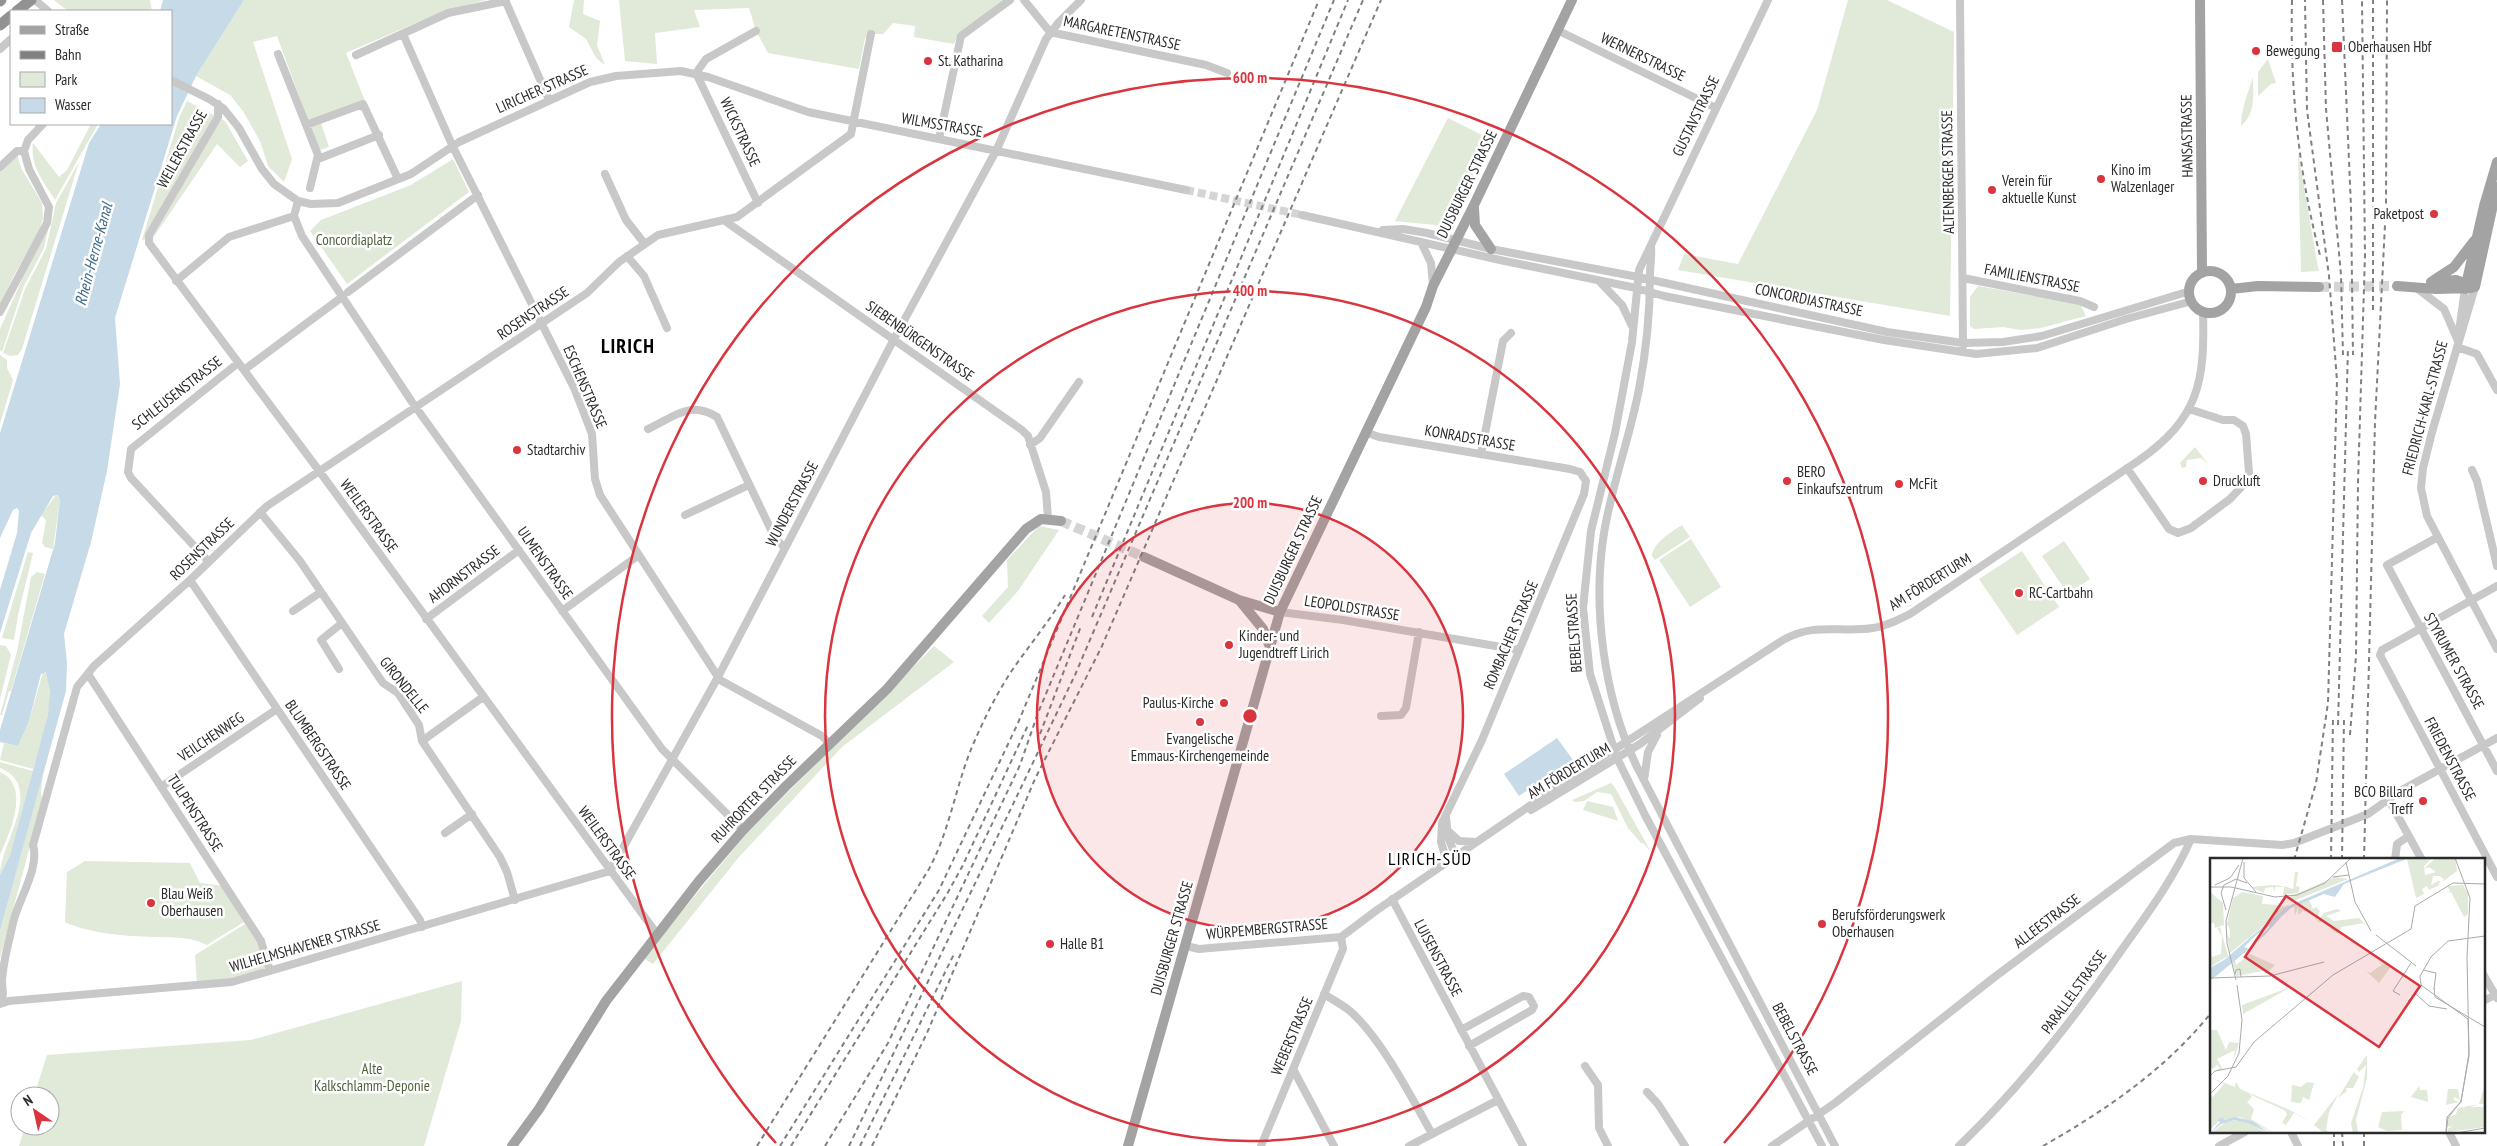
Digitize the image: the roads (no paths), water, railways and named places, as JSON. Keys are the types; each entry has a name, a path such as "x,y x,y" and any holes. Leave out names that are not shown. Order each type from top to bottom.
{"highway":[{"path":"22,10 41,6"},
{"path":"0,25 10,17"}],"main road":[{"name":"DUISBURGER STRASSE","path":"1128,1146 1280,612 1426,307 1433,286 1572,0"},
{"name":"HANSASTRASSE","path":"2200,0 2202,272"},
{"name":"FRIEDRICH-KARL-STRASSE","path":"2469,286 2493,205 2497,162"},
{"name":"FRIEDRICH-KARL-STRASSE","path":"2469,286 2484,206 2495,182"},
{"path":"1474,205 1475,225 1491,249"},
{"path":"2431,282 2454,267 2477,236"},
{"path":"2213,271 2222,275 2229,283 2231,289 2229,300 2222,309 2214,312 2203,311 2191,296 2194,278 2202,272 2213,271"},
{"path":"2412,286 2456,280 2469,286"},
{"path":"2231,289 2258,286 2319,287"},
{"path":"2397,286 2469,286"},
{"path":"1048,518 1062,521"},
{"name":"RUHRORTER STRASSE","path":"512,1146 535,1116 601,1008 657,934 743,830 907,668 1021,534 1033,523 1048,518"},
{"path":"1144,557 1239,600 1280,612"},
{"path":"1239,600 1256,619 1270,647"}],"street":[{"path":"356,55 448,14 505,0 549,100"},
{"path":"940,139 961,36 1010,0"},
{"name":"MARGARETENSTRASSE","path":"1024,0 1050,32 1206,65 1227,72"},
{"name":"WUNDERSTRASSE","path":"610,872 718,676 894,340 997,149 1050,32 1081,0"},
{"name":"GUSTAVSTRASSE","path":"1638,277 1639,270 1768,0"},
{"name":"ALTENBERGER STRASSE","path":"1960,0 1963,343"},
{"name":"WERNERSTRASSE","path":"1557,30 1716,108"},
{"path":"696,73 706,59 756,31"},
{"name":"ESCHENSTRASSE","path":"403,34 453,147 543,323 589,425 595,479 600,495 718,676 726,684 822,736 830,744"},
{"path":"855,122 871,34"},
{"path":"0,49 10,40"},
{"path":"278,54 318,159 310,188"},
{"name":"LIRICHER STRASSE","path":"298,201 311,204 338,203 398,179 431,163 453,147 549,100 604,78 681,71 696,73"},
{"name":"WILMSSTRASSE","path":"696,73 799,109 1186,190"},
{"name":"WICKSTRASSE","path":"696,73 758,203"},
{"path":"172,80 194,90 218,104 239,128 267,176 277,187 298,201 294,216 229,237 176,281"},
{"name":"WEILERSTRASSE","path":"218,104 218,117 148,238 150,246 320,472 657,934"},
{"path":"306,126 361,104 367,109 398,179"},
{"name":"ROSENSTRASSE","path":"0,1004 4,997 2,982 4,963 15,913 23,897 36,854 33,845 77,688 94,666 190,580 260,512 587,293 644,243 667,231 725,221 737,217 851,134 855,122"},
{"path":"0,312 47,223 49,207 29,169 24,151 31,136 42,125"},
{"path":"318,159 379,135"},
{"path":"0,167 17,151 24,151"},
{"path":"605,174 626,220 644,243"},
{"path":"244,370 478,195"},
{"path":"1302,215 1376,230 1421,242 1454,246"},
{"name":"ULMENSTRASSE","path":"294,216 302,236 345,294 417,406 662,749 743,830"},
{"name":"SIEBENBÜRGENSTRASSE","path":"725,221 1022,430 1028,436 1047,497 1048,518"},
{"path":"1376,230 1408,230 1445,236 1454,246"},
{"path":"1421,242 1431,263 1433,286"},
{"name":"CONCORDIASTRASSE","path":"1454,246 1491,249 1638,277 1887,332 1963,343 2016,341 2042,336 2191,296"},
{"name":"CONCORDIASTRASSE","path":"1454,246 1600,282 1884,340 1963,353 2037,348 2191,296"},
{"name":"GUSTAVSTRASSE","path":"1650,281 1651,246"},
{"path":"627,256 644,276 667,328"},
{"path":"1636,288 1638,277"},
{"name":"FAMILIENSTRASSE","path":"1963,278 2080,301 2094,307"},
{"path":"1650,281 1650,292"},
{"path":"1600,282 1622,305 1632,327"},
{"path":"2412,286 2433,299 2444,309 2458,341 2477,354 2497,390"},
{"name":"FRIEDRICH-KARL-STRASSE","path":"2469,286 2458,341 2420,482 2425,511 2497,649"},
{"name":"BEBELSTRASSE","path":"1636,288 1632,342 1615,433 1591,531 1583,608 1590,674 1617,758 1822,1146"},
{"name":"BEBELSTRASSE","path":"1650,292 1639,389 1604,532 1600,610 1608,678 1630,751 1644,780 1820,1114 1835,1146"},
{"name":"AM FÖRDERTURM","path":"1447,862 1614,749 1794,634 1824,627 1875,627 1910,614 2127,468 2172,434 2189,409 2200,379 2203,349 2203,311"},
{"path":"1481,454 1503,342 1511,333"},
{"path":"1963,343 1963,353"},
{"name":"SCHLEUSENSTRASSE","path":"209,562 130,478 128,472 131,448 238,363"},
{"path":"1030,445 1040,438 1079,382"},
{"path":"648,429 693,408 705,410 717,417 775,538 785,548"},
{"path":"2127,468 2169,529 2178,533 2191,528 2237,493 2247,480 2249,473 2246,434 2243,426 2234,420 2223,420 2189,409"},
{"name":"KONRADSTRASSE","path":"1365,432 1379,437 1570,469"},
{"path":"1615,433 1624,449"},
{"name":"ROMBACHER STRASSE","path":"1447,862 1440,835 1446,816 1482,740 1585,490 1584,477 1580,472 1570,469"},
{"path":"2472,470 2477,481 2497,566"},
{"path":"685,515 750,485"},
{"name":"GIRONDELLE","path":"260,512 300,561 383,683 398,693 419,725 422,741 502,861 515,900"},
{"name":"STYRUMER STRASSE","path":"2438,537 2387,565 2497,771"},
{"name":"AHORNSTRASSE","path":"426,619 519,550"},
{"path":"562,611 639,555"},
{"name":"BLUMBERGSTRASSE","path":"190,580 420,920 422,927"},
{"path":"2422,628 2497,586"},
{"path":"294,611 321,592"},
{"name":"LEOPOLDSTRASSE","path":"1280,612 1419,632 1519,650"},
{"path":"339,669 321,640 342,623"},
{"name":"FRIEDENSTRASSE","path":"2422,628 2380,653 2497,876"},
{"path":"1381,716 1401,715 1406,708 1419,632"},
{"name":"TULPENSTRASSE","path":"88,674 261,941 270,971"},
{"name":"AM FÖRDERTURM","path":"1515,817 1566,790 1630,751 1698,700 1707,690"},
{"name":"GIRONDELLE","path":"422,741 483,697"},
{"name":"VEILCHENWEG","path":"162,787 277,709"},
{"path":"1644,780 1650,746 1658,733 1670,722"},
{"name":"ALLEESTRASSE","path":"1772,1146 1820,1114 1992,979 2174,843 2191,839 2288,844 2374,811 2400,791 2497,738"},
{"path":"2389,800 2421,858"},
{"path":"445,833 472,814"},
{"name":"ROMBACHER STRASSE","path":"1446,816 1447,830 1456,857"},
{"path":"1447,830 1459,841 1478,842"},
{"path":"2394,858 2397,844 2409,836"},
{"name":"PARALLELSTRASSE","path":"1958,1146 2009,1096 2067,1028 2171,878 2191,839"},
{"name":"WÜRPEMBERGSTRASSE","path":"1186,946 1200,949 1342,937 1392,899 1447,862"},
{"name":"WILHELMSHAVENER STRASSE","path":"0,1004 8,1000 223,983 610,872"},
{"name":"LUISENSTRASSE","path":"1392,899 1523,1146"},
{"name":"WEBERSTRASSE","path":"1261,1146 1343,949 1342,937"},
{"path":"1718,952 1730,946"},
{"path":"2484,976 2496,996 2484,1001"},
{"path":"1324,994 1350,1011 1366,1029 1393,1067 1432,1134"},
{"path":"1461,1030 1523,996 1529,996 1532,1001 1534,1006 1532,1010 1469,1046"},
{"path":"1585,1066 1598,1084 1599,1128 1608,1146"},
{"path":"1292,1069 1334,1146"},
{"path":"1647,1092 1658,1104 1685,1146"},
{"path":"1410,1146 1498,1100"},
{"path":"2219,1146 2241,1134"},
{"path":"2292,1134 2298,1146"},
{"path":"2450,1134 2456,1146"}],"water":[{"name":"Rhein-Herne-Kanal","path":"163,0 244,0 196,76 177,116 115,318 120,384 107,471 91,542 64,634 67,663 66,691 0,931 0,875 10,855 48,715 50,691 46,672 41,674 29,721 18,746 0,742 0,730 55,543 60,499 57,495 53,496 31,533 0,633 0,590 17,533 19,511 17,508 13,510 0,538 0,433 89,143 100,125 172,125 172,10 160,10"},
{"path":"1557,738 1573,760 1519,796 1504,774"}],"tunnel":[{"path":"1186,190 1302,215"},
{"path":"2319,287 2397,286"},
{"path":"1061,521 1144,557"}],"railway":[{"path":"780,1146 939,890 1018,723 1319,0"},
{"path":"825,1146 888,1043 1020,765 1038,713 1334,0"},
{"path":"1092,617 1348,0"},
{"path":"849,1146 1075,675 1363,0"},
{"path":"872,1146 927,1033 1035,779 1102,646 1381,0"},
{"path":"2292,0 2292,64 2297,128 2306,192 2320,255"},
{"path":"2295,858 2316,783 2328,703 2337,381 2329,276 2307,110 2305,0"},
{"path":"2323,0 2326,109 2341,275 2343,355"},
{"path":"2342,0 2351,207 2353,355"},
{"path":"2350,735 2356,656 2358,482 2365,255 2362,0"},
{"path":"2373,0 2373,310"},
{"path":"2364,858 2375,422 2386,205 2387,0"},
{"path":"2338,725 2348,347"},
{"path":"757,1146 929,869 943,837 968,756 988,712 1009,675 1065,595"},
{"path":"1040,734 1081,626"},
{"path":"2331,858 2333,717"},
{"path":"2342,858 2344,717"},
{"path":"791,1146 947,894 963,865 1029,723"},
{"path":"860,1146 954,954"},
{"path":"2043,1146 2112,1103 2154,1071 2193,1034 2210,1014"},
{"path":"2334,1134 2334,1146"},
{"path":"2342,1134 2343,1146"},
{"path":"2364,1134 2364,1146"}],"place":[{"name":"Oberhausen Hbf","path":"2337,47"},
{"name":"Bewegung","path":"2256,51"},
{"name":"St. Katharina","path":"928,61"},
{"name":"Kino im Walzenlager","path":"2101,179"},
{"name":"Verein für aktuelle Kunst","path":"1992,190"},
{"name":"Paketpost","path":"2434,214"},
{"name":"Stadtarchiv","path":"517,450"},
{"name":"BERO Einkaufszentrum","path":"1787,481"},
{"name":"Druckluft","path":"2203,481"},
{"name":"McFit","path":"1899,484"},
{"name":"RC-Cartbahn","path":"2019,593"},
{"name":"Kinder- und Jugendtreff Lirich","path":"1229,645"},
{"name":"Paulus-Kirche","path":"1224,703"},
{"name":"Evangelische Emmaus-Kirchengemeinde","path":"1200,722"},
{"name":"BCO Billard Treff","path":"2423,801"},
{"name":"Blau Weiß Oberhausen","path":"151,903"},
{"name":"Berufsförderungswerk Oberhausen","path":"1822,924"},
{"name":"Halle B1","path":"1050,944"}],"district":[{"name":"LIRICH","path":"628,346"},
{"name":"LIRICH-SÜD","path":"1430,859"}],"park label":[{"name":"Concordiaplatz","path":"354,240"},
{"name":"Alte Kalkschlamm-Deponie","path":"372,1078"}]}
